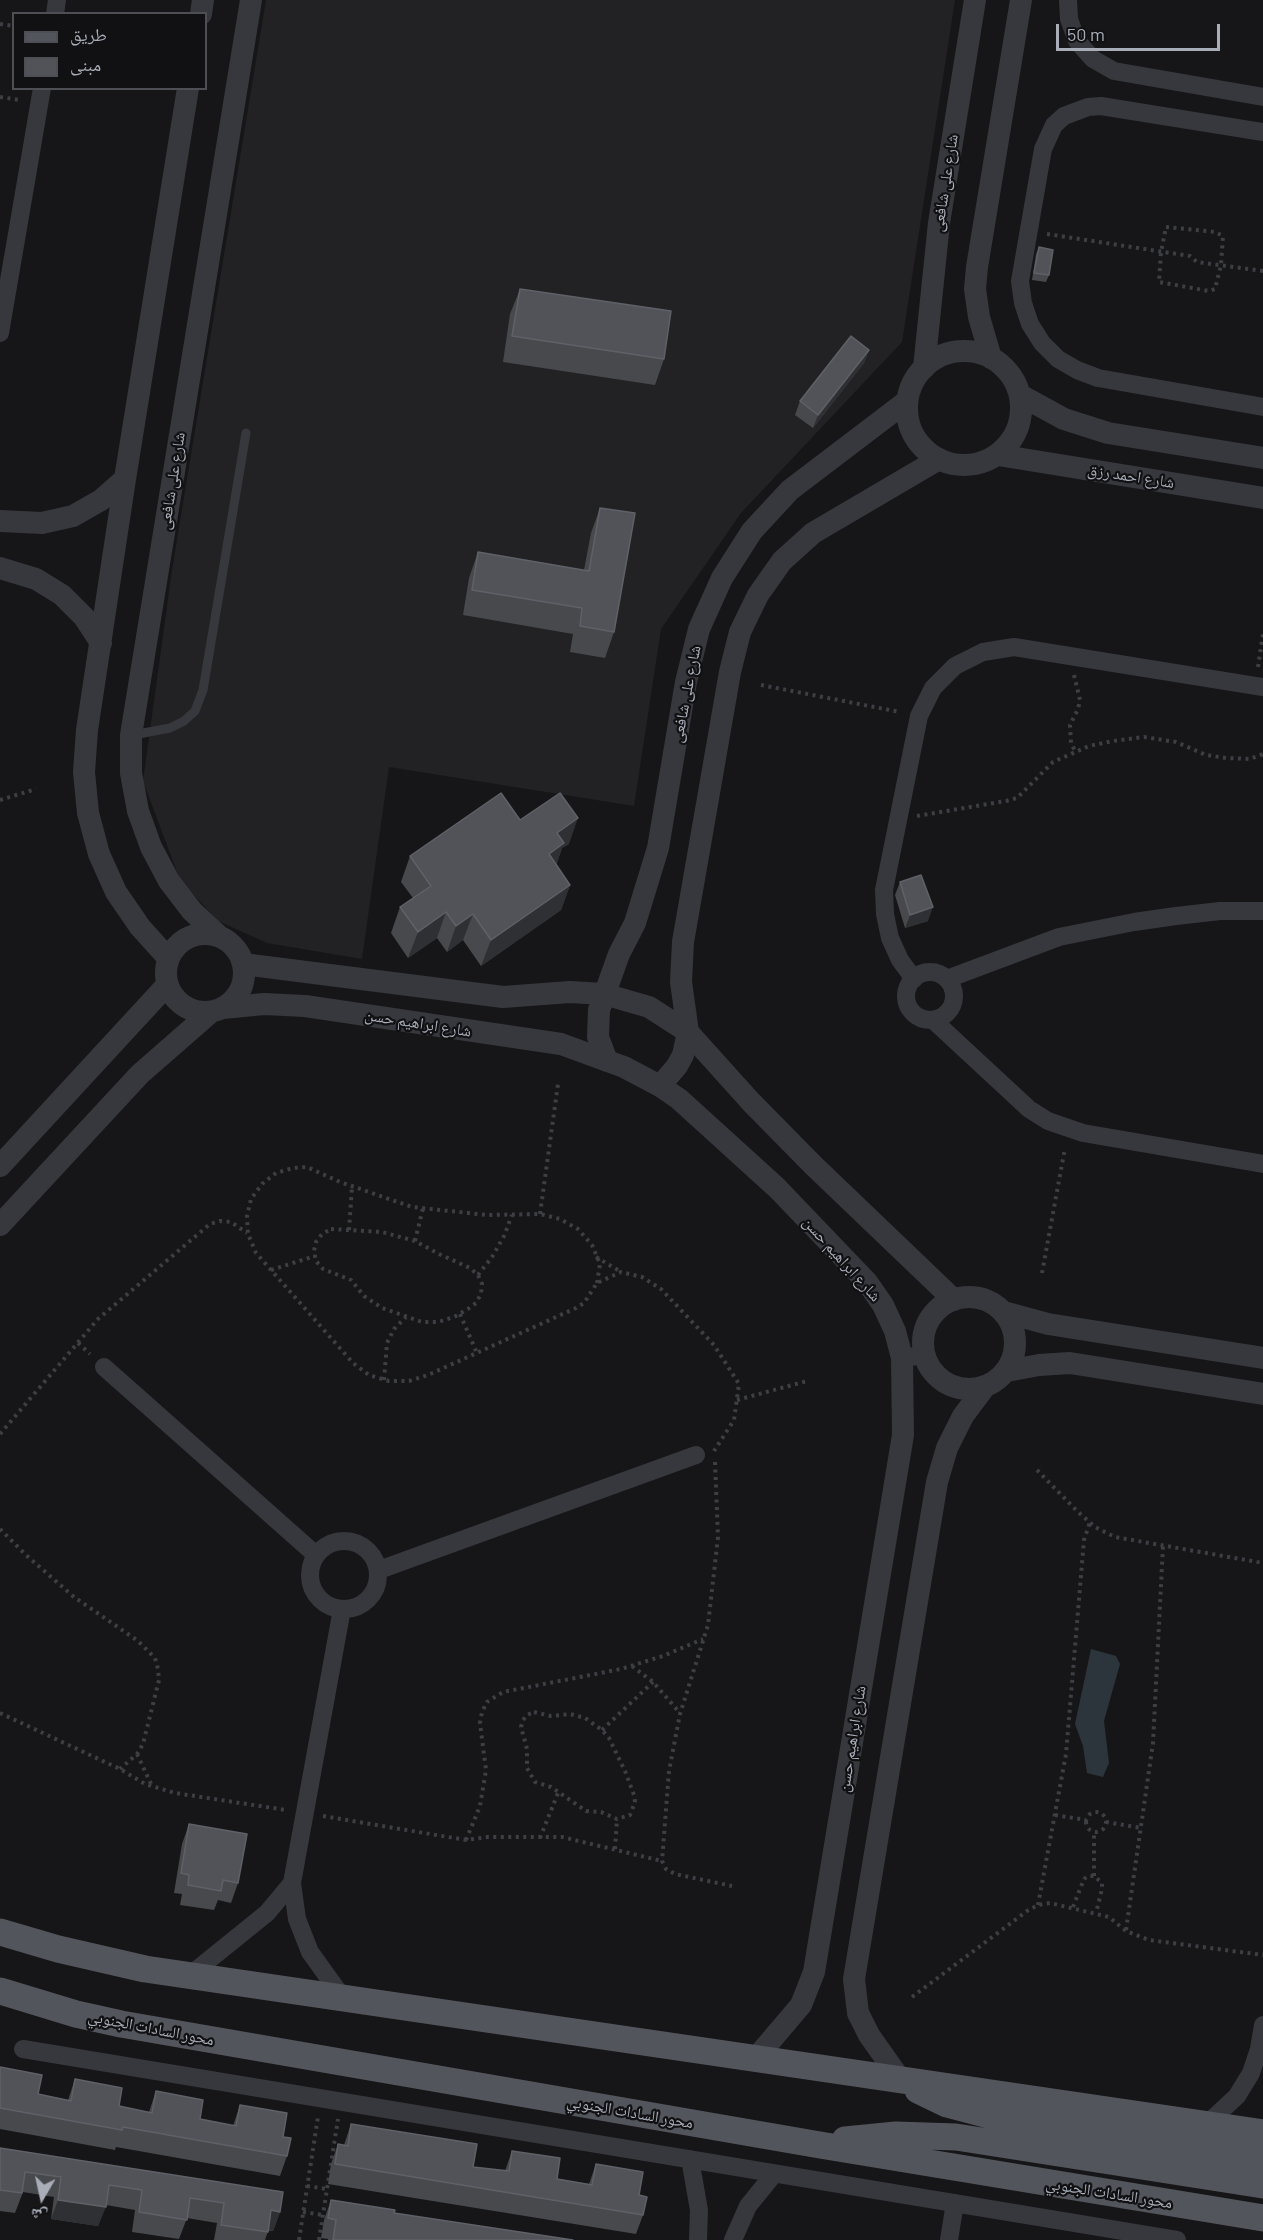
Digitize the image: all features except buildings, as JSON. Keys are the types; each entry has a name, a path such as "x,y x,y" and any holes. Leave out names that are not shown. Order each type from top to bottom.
{"main road":[{"path":"0,1932 101,1960 189,1976 1263,2133"},
{"name":"محور السادات الجنوبي","path":"0,1991 54,2008 121,2024 820,2145 1263,2218"},
{"path":"900,2079 923,2093 973,2113 1263,2159"},
{"path":"820,2145 866,2137 896,2135 956,2137 1263,2185"}],"street":[{"name":"شارع على شافعى","path":"220,937 192,911 169,880 151,847 138,811 131,773 131,735 251,0"},
{"name":"شارع على شافعى","path":"924,368 939,223 975,0"},
{"path":"991,358 979,317 975,289 1021,0"},
{"path":"1068,0 1069,19 1077,41 1093,59 1113,71 1263,97"},
{"path":"0,333 42,90"},
{"path":"168,958 140,927 116,892 99,854 88,813 84,772 87,730 125,479 188,90"},
{"path":"1263,132 1101,106 1088,106 1075,110 1054,125 1047,136 1020,281 1023,303 1030,324 1042,343 1058,359 1077,370 1098,378 1263,407"},
{"path":"968,351 991,358 1010,373 1020,395 1021,417 1014,438 998,454 979,464 958,465 939,459 920,445 909,424 908,401 913,383 924,368 944,355 968,351"},
{"path":"1020,395 1064,419 1108,433 1263,458"},
{"name":"شارع على شافعى","path":"607,1060 601,1049 597,1024 604,994 619,954 635,923 655,859 686,682 699,629 722,578 752,531 790,490 908,401"},
{"name":"شارع احمد رزق","path":"998,454 1263,498"},
{"path":"660,1086 680,1060 688,1032 681,982 682,942 730,672 740,632 758,595 782,561 813,533 939,459"},
{"path":"0,521 42,523 73,516 101,500 125,479"},
{"path":"0,568 36,579 62,595 84,616 101,643"},
{"path":"914,979 900,960 890,938 885,914 885,890 919,716 933,688 955,666 983,652 1014,647 1259,687"},
{"path":"947,979 1059,937 1176,916 1220,911 1263,911"},
{"path":"0,1225 140,1074 217,1010 233,1000 241,989 244,977 243,964 239,953 231,943 220,937 206,934 190,936 177,945 168,958 165,971 167,985 184,1007 198,1012 217,1010"},
{"path":"243,964 503,997 570,992 604,994 649,1007 688,1032 751,1102 813,1165 954,1300"},
{"path":"927,972 947,979 952,987 953,1004 941,1017 933,1020 923,1019 914,1014 908,1006 906,996 908,987 914,979 927,972"},
{"path":"0,1166 167,985"},
{"name":"شارع ابراهيم حسن","path":"217,1010 264,1004 305,1006 561,1044 607,1060 660,1086 679,1100 777,1188 867,1282 883,1305 895,1331 902,1358 903,1435 814,1972 801,2005 756,2058"},
{"path":"933,1020 1029,1109 1048,1121 1069,1129 1263,1164"},
{"path":"1004,1312 1013,1326 1016,1341 1014,1357 1007,1371 996,1381 984,1388 969,1390 940,1380 930,1369 924,1355 923,1341 928,1322 942,1306 967,1297 981,1298 1004,1312 1048,1324 1263,1358"},
{"path":"902,1358 924,1355"},
{"path":"1007,1371 1039,1365 1070,1363 1263,1394"},
{"path":"104,1367 316,1555"},
{"path":"900,2079 869,2035 858,2013 854,1979 937,1482 947,1448 963,1416 984,1388"},
{"path":"379,1570 696,1455"},
{"path":"347,1540 358,1543 368,1550 379,1570 379,1580 370,1598 352,1609 330,1607 320,1600 313,1590 310,1578 311,1566 316,1555 324,1547 347,1540"},
{"path":"342,1609 292,1883 297,1919 310,1952 343,1998"},
{"path":"189,1976 267,1914 292,1883"},
{"path":"1207,2124 1236,2096 1251,2073 1259,2049 1263,2025"},
{"path":"22,2049 1177,2240"},
{"path":"690,2159 699,2210 698,2240"},
{"path":"733,2240 748,2206 774,2174"},
{"path":"949,2240 954,2203"}],"lane":[{"path":"131,735 170,728 184,721 195,711 203,690 246,433"}],"path":[{"path":"1166,227 1215,232 1223,236 1217,286 1209,291 1161,283 1158,279 1161,252 1166,227"},
{"path":"1028,231 1190,256 1197,262 1263,271"},
{"path":"1259,687 1263,634"},
{"path":"1070,656 1080,700 1070,725 1071,743 1075,751"},
{"path":"761,685 919,716"},
{"path":"898,819 1017,798 1053,762 1075,751 1113,741 1144,737 1176,742 1206,754 1226,758 1250,759 1263,754"},
{"path":"0,800 36,789"},
{"path":"540,1214 558,1084"},
{"path":"1042,1273 1069,1129"},
{"path":"307,1167 352,1187 412,1207 487,1215 512,1215 540,1214 560,1219 578,1229 592,1245 600,1264 597,1283 584,1303 576,1308 476,1351 428,1375 409,1381 384,1380 369,1375 353,1363 256,1253 248,1234 247,1216 251,1198 262,1184 276,1173 307,1167"},
{"path":"349,1230 352,1187"},
{"path":"415,1241 423,1208"},
{"path":"478,1275 504,1236 512,1215"},
{"path":"0,1434 98,1319 210,1224 220,1221 231,1222 248,1234"},
{"path":"331,1229 382,1232 415,1241 470,1268 478,1275 482,1284 481,1294 476,1303 460,1314 438,1322 422,1322 382,1308 364,1296 351,1280 323,1269 315,1256 316,1242 322,1234 331,1229"},
{"path":"271,1270 315,1256"},
{"path":"596,1257 621,1272 642,1277 661,1289 714,1345 740,1384 734,1420 715,1451 718,1537 708,1625 680,1714 669,1772 662,1861 666,1869 675,1874 732,1886"},
{"path":"597,1283 621,1272"},
{"path":"460,1314 476,1351"},
{"path":"384,1380 387,1343 394,1329 406,1317"},
{"path":"737,1400 807,1381"},
{"path":"696,1455 715,1451"},
{"path":"1037,1470 1090,1522 1115,1537 1263,1563"},
{"path":"1038,1905 1066,1754 1084,1540 1090,1522"},
{"path":"0,1529 74,1598 148,1648 155,1658 159,1680 143,1744 137,1754 120,1769"},
{"path":"1126,1931 1153,1743 1163,1546"},
{"path":"466,1840 480,1806 486,1770 480,1723 487,1702 503,1692 632,1666 663,1656 704,1638"},
{"path":"632,1666 653,1682 680,1714"},
{"path":"602,1730 653,1682"},
{"path":"534,1712 551,1716 570,1714 585,1718 602,1730 609,1738 625,1771 635,1802 630,1815 617,1819 601,1812 580,1809 551,1787 535,1782 527,1768 527,1749 521,1727 523,1720 534,1712"},
{"path":"137,1754 153,1786"},
{"path":"540,1838 558,1793"},
{"path":"1086,1820 1088,1816 1097,1812 1102,1814 1106,1822"},
{"path":"1055,1815 1086,1820"},
{"path":"615,1849 617,1819"},
{"path":"1086,1820 1088,1828 1094,1832 1102,1830 1106,1822"},
{"path":"1106,1822 1141,1828"},
{"path":"1094,1832 1094,1876"},
{"path":"1073,1908 1084,1879 1094,1876 1102,1883 1096,1913"},
{"path":"912,1997 1038,1905 1050,1903 1109,1917 1126,1931 1149,1940 1263,1955"},
{"path":"298,2240 321,2099"},
{"path":"319,2240 341,2102"},
{"path":"307,2186 327,2189"},
{"path":"303,2212 323,2215"}],"shaded area":[{"path":"266,0 955,0 902,342 741,513 661,629 634,806 389,767 362,959 267,943 218,921 180,880 143,781 172,570"},
{"path":"1091,1649 1116,1656 1120,1664 1104,1721 1109,1763 1103,1777 1087,1773 1083,1746 1075,1724"}]}
